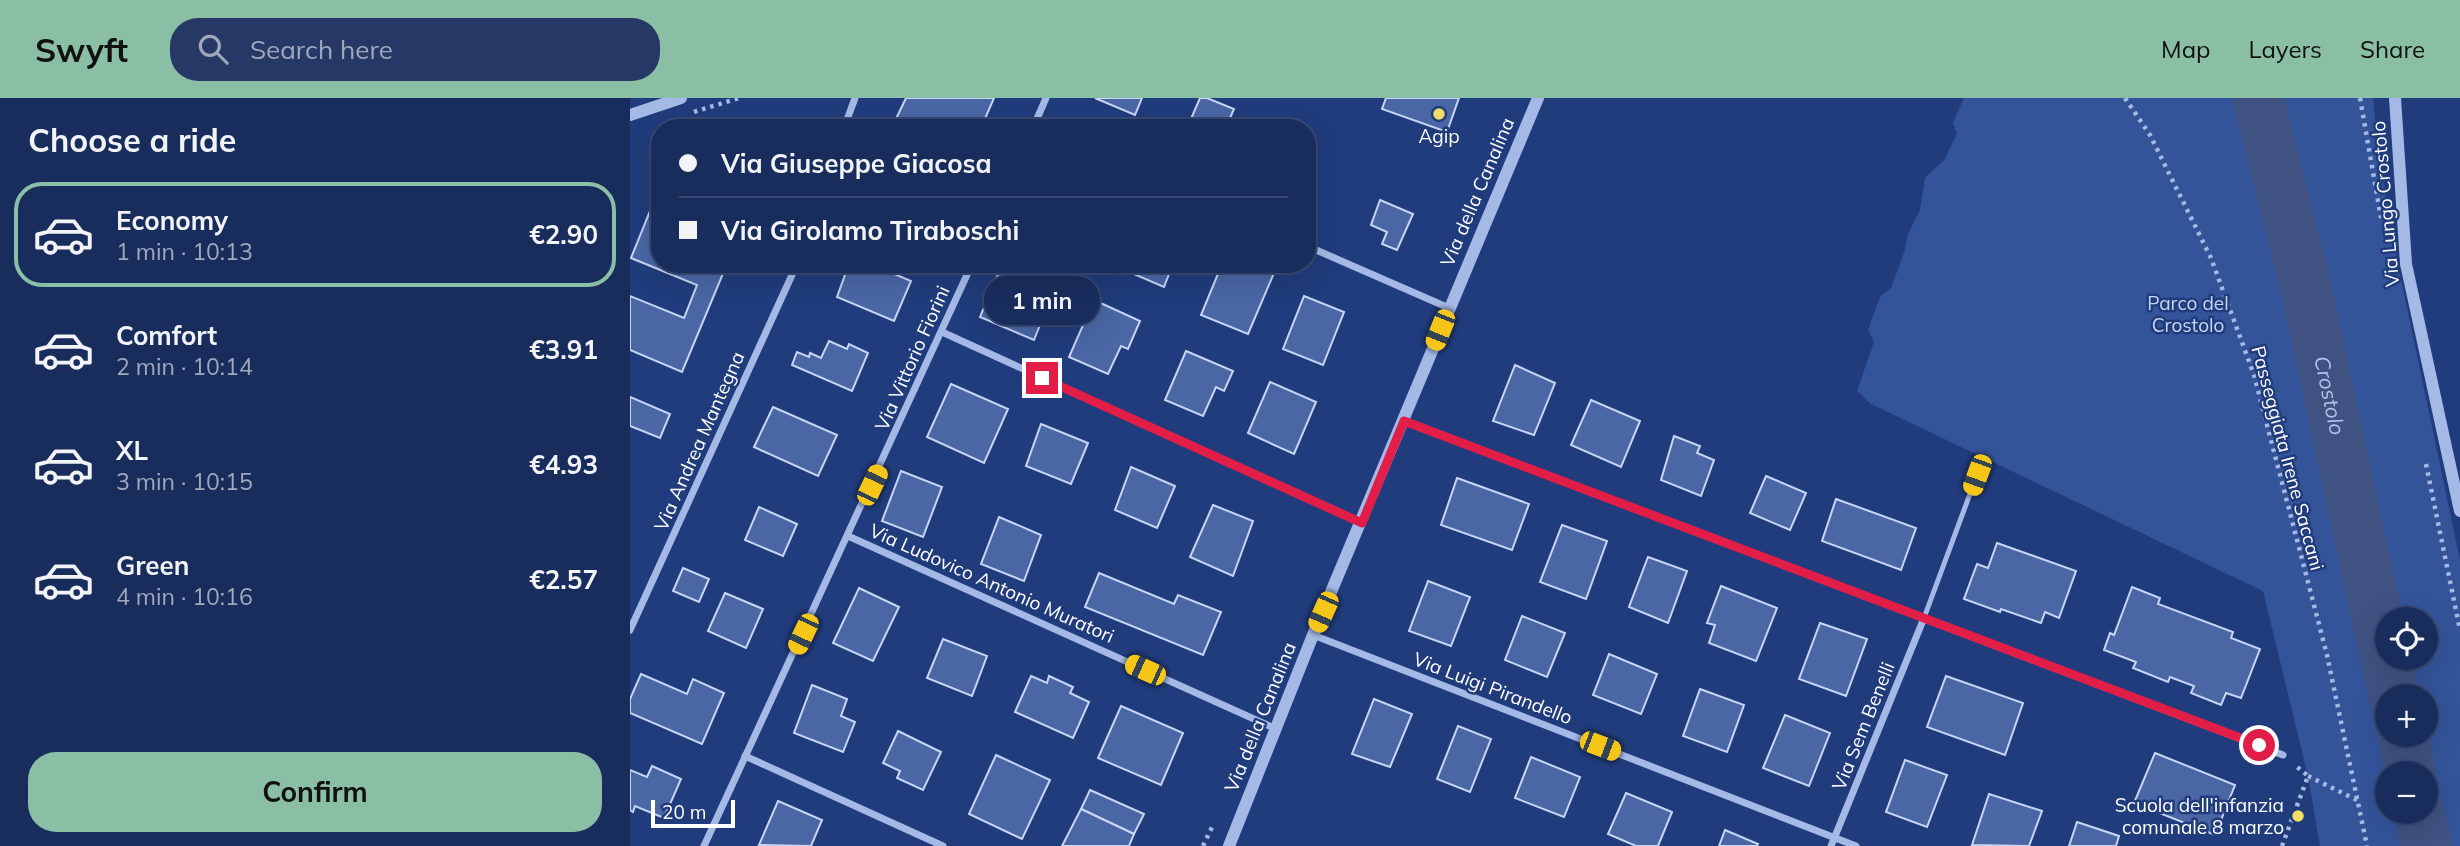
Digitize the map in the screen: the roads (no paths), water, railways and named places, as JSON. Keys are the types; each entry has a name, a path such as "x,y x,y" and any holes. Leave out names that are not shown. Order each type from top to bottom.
{"street":[{"path":"630,115 681,98"},
{"path":"847,119 855,98"},
{"path":"1037,119 1046,98"},
{"name":"Via della Canalina","path":"1229,846 1313,635 1538,98"},
{"name":"Via Lungo Crostolo","path":"2395,98 2406,264 2460,511"},
{"path":"1316,250 1449,307"},
{"name":"Via Andrea Mantegna","path":"630,630 793,273"},
{"name":"Via Vittorio Fiorini","path":"704,846 968,273"},
{"path":"942,332 1362,523"},
{"path":"1404,421 2283,755"},
{"name":"Via Ludovico Antonio Muratori","path":"848,536 1276,729"},
{"name":"Via Sem Benelli","path":"1831,846 1924,618"},
{"name":"Via Luigi Pirandello","path":"1313,635 1856,846"},
{"path":"745,756 943,846"}],"lane":[{"path":"1924,618 1977,475"}],"waterway":[{"name":"Crostolo","path":"2258,98 2305,283 2391,684"},
{"name":"Crostolo","path":"2405,747 2408,761"},
{"name":"Crostolo","path":"2422,824 2427,846"}],"place":[{"name":"Agip","path":"1439,114"},
{"name":"Scuola dell'infanzia comunale 8 marzo","path":"2298,816"}],"park label":[{"name":"Parco del Crostolo","path":"2188,314"}]}
